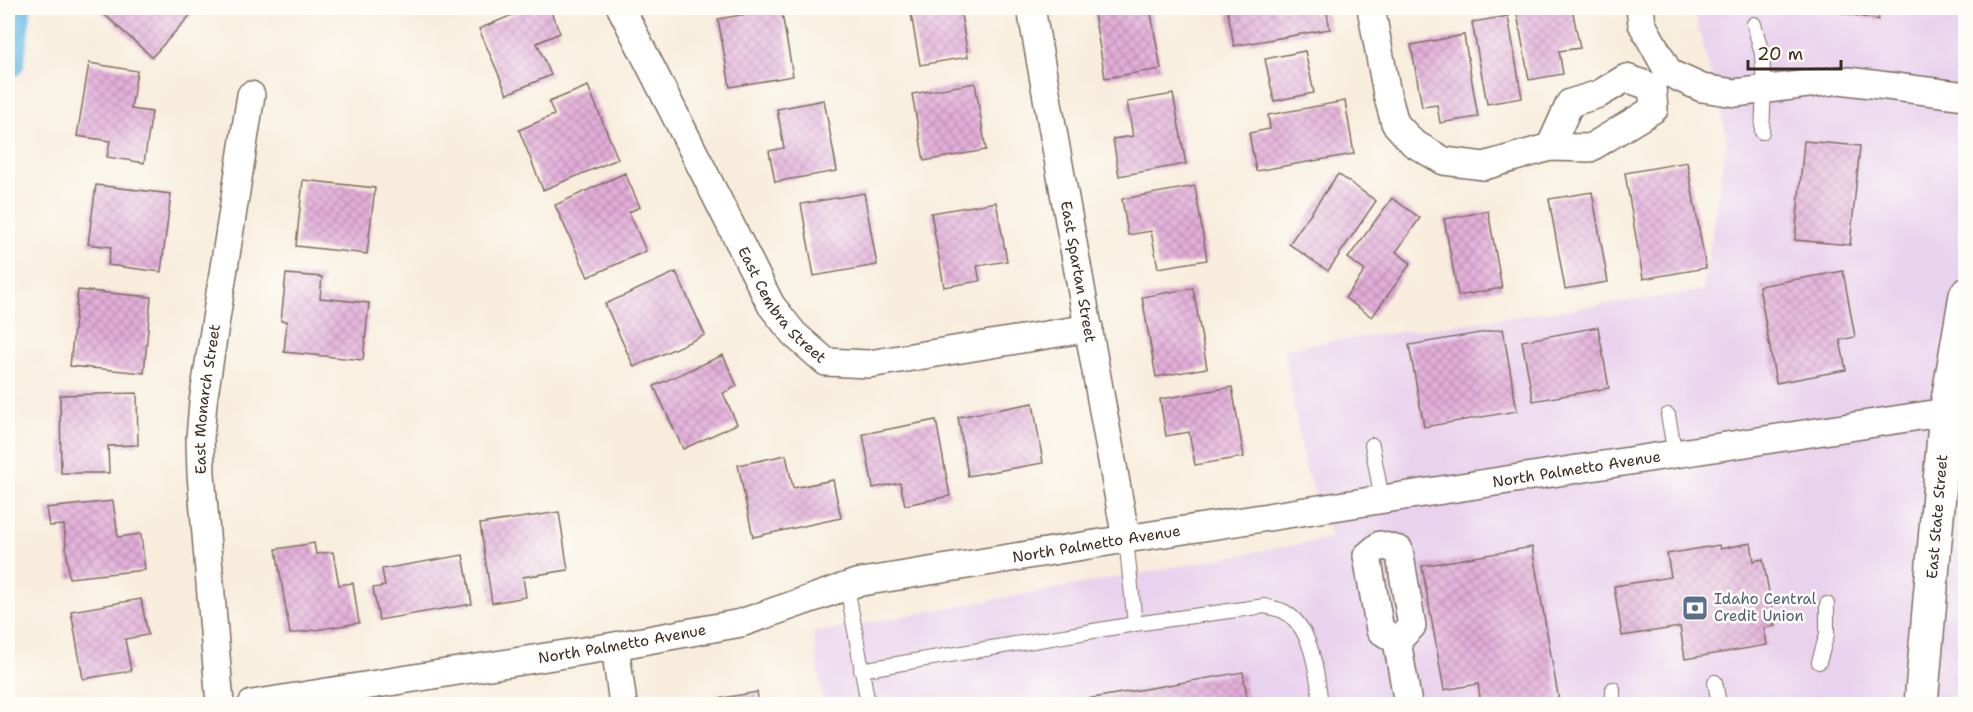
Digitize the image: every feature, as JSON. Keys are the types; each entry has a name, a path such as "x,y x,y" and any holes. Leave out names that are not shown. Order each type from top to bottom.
{"main road":[{"name":"East State Street","path":"1921,705 1965,295"}],"street":[{"name":"East Cembra Street","path":"621,8 771,305 794,334 826,362 869,364 1089,328"},
{"name":"East Spartan Street","path":"1031,8 1126,538"},
{"path":"1371,8 1387,94 1395,123 1413,143 1444,161 1484,165 1550,147 1590,147 1654,109 1660,80 1642,24 1640,8"},
{"path":"1550,147 1570,103 1599,94 1626,78 1660,80 1735,93 1840,80 1965,96"},
{"name":"East Monarch Street","path":"220,705 200,438 203,402 251,95"},
{"name":"North Palmetto Avenue","path":"252,705 615,646 741,623 856,583 1126,538 1951,411"},
{"path":"1378,501 1380,545 1367,556 1380,630 1397,641 1408,705"},
{"path":"615,646 623,705"}],"lane":[{"path":"1754,24 1762,54 1764,89 1762,132"},
{"path":"1668,415 1675,454"},
{"path":"1372,445 1378,501"},
{"path":"1126,538 1136,624"},
{"path":"847,586 868,705"},
{"path":"1819,662 1827,634 1827,604"},
{"path":"861,670 1136,624 1265,606 1284,611 1301,626 1314,659 1322,705"},
{"path":"1715,682 1719,705"},
{"path":"1613,689 1613,705"}],"shaded area":[{"path":"1693,8 1965,8 1965,704 823,704 813,633 1332,538 1305,468 1284,348 1703,291 1727,135"}],"building":[{"path":"97,8 197,8 152,57"},
{"path":"433,8 460,8 435,14"},
{"path":"529,8 549,8 560,33 537,43 551,75 507,94 479,29"},
{"path":"781,8 793,76 730,87 718,19"},
{"path":"910,8 960,8 968,57 920,65"},
{"path":"1093,8 1150,8 1161,69 1105,78"},
{"path":"1227,8 1326,8 1330,29 1234,46"},
{"path":"1516,8 1572,8 1580,48 1559,51 1563,74 1529,80"},
{"path":"1817,8 1881,8 1878,20"},
{"path":"1508,16 1522,98 1487,104 1472,22"},
{"path":"1464,35 1478,117 1440,123 1437,105 1422,107 1411,45"},
{"path":"1305,51 1314,93 1274,101 1265,59"},
{"path":"89,63 137,71 131,109 152,112 144,163 107,157 110,141 77,136"},
{"path":"975,83 986,150 924,161 912,94"},
{"path":"588,86 618,159 543,190 519,130 554,115 549,102"},
{"path":"1173,94 1186,164 1119,176 1113,139 1133,136 1127,102"},
{"path":"824,100 837,171 775,182 769,151 784,148 777,109"},
{"path":"1345,101 1354,154 1256,171 1249,133 1270,129 1268,115"},
{"path":"1804,141 1860,146 1850,245 1795,240"},
{"path":"1687,162 1706,268 1643,279 1625,173"},
{"path":"625,173 640,207 629,212 646,251 588,277 555,205"},
{"path":"1338,174 1376,201 1328,271 1289,244"},
{"path":"303,180 375,188 367,254 296,246"},
{"path":"96,185 171,194 161,272 108,265 111,247 88,244"},
{"path":"1195,186 1207,260 1158,268 1151,231 1128,235 1122,199"},
{"path":"1592,192 1608,282 1565,289 1549,199"},
{"path":"864,193 877,265 814,276 801,204"},
{"path":"1392,198 1420,218 1396,252 1411,263 1372,317 1345,298 1365,271 1348,258"},
{"path":"996,202 1007,261 977,266 980,281 944,287 931,213"},
{"path":"1488,211 1502,288 1458,296 1444,219"},
{"path":"1843,271 1855,337 1840,340 1846,370 1776,383 1759,286"},
{"path":"676,272 705,335 634,367 605,304"},
{"path":"286,274 322,277 320,298 369,303 363,360 284,352 287,321 281,321"},
{"path":"1193,288 1207,368 1156,377 1142,297"},
{"path":"78,290 151,297 144,373 70,366"},
{"path":"1598,327 1609,388 1533,401 1522,341"},
{"path":"1503,329 1517,411 1424,427 1409,345"},
{"path":"723,355 737,386 723,393 737,424 683,449 654,386"},
{"path":"1232,387 1244,457 1195,465 1189,432 1166,436 1160,399"},
{"path":"137,393 138,445 108,446 109,473 61,473 60,395"},
{"path":"1033,403 1043,463 968,476 958,417"},
{"path":"936,420 950,496 905,505 900,483 873,488 863,434"},
{"path":"786,455 793,488 833,480 841,518 753,537 738,465"},
{"path":"113,501 118,537 141,534 145,570 69,578 64,525 49,526 46,508"},
{"path":"559,512 568,570 523,577 526,597 492,603 480,524"},
{"path":"314,543 316,554 333,552 339,585 353,583 359,623 290,634 276,549"},
{"name":"Idaho Central Credit Union","path":"1751,543 1754,561 1763,559 1775,626 1764,628 1767,645 1685,659 1680,627 1622,636 1614,586 1671,577 1667,554 1719,545 1720,549"},
{"path":"1532,547 1559,701 1540,704 1481,704 1478,684 1444,690 1422,566"},
{"path":"463,555 472,604 379,620 373,588 385,586 382,569"},
{"path":"141,599 148,635 125,639 131,671 83,679 71,611"},
{"path":"1243,672 1248,704 1064,704 1064,703"},
{"path":"757,692 759,704 694,704 694,703"}],"waterway":[{"path":"8,62 15,8"}],"place":[{"name":"Idaho Central Credit Union","path":"1695,608"}]}
